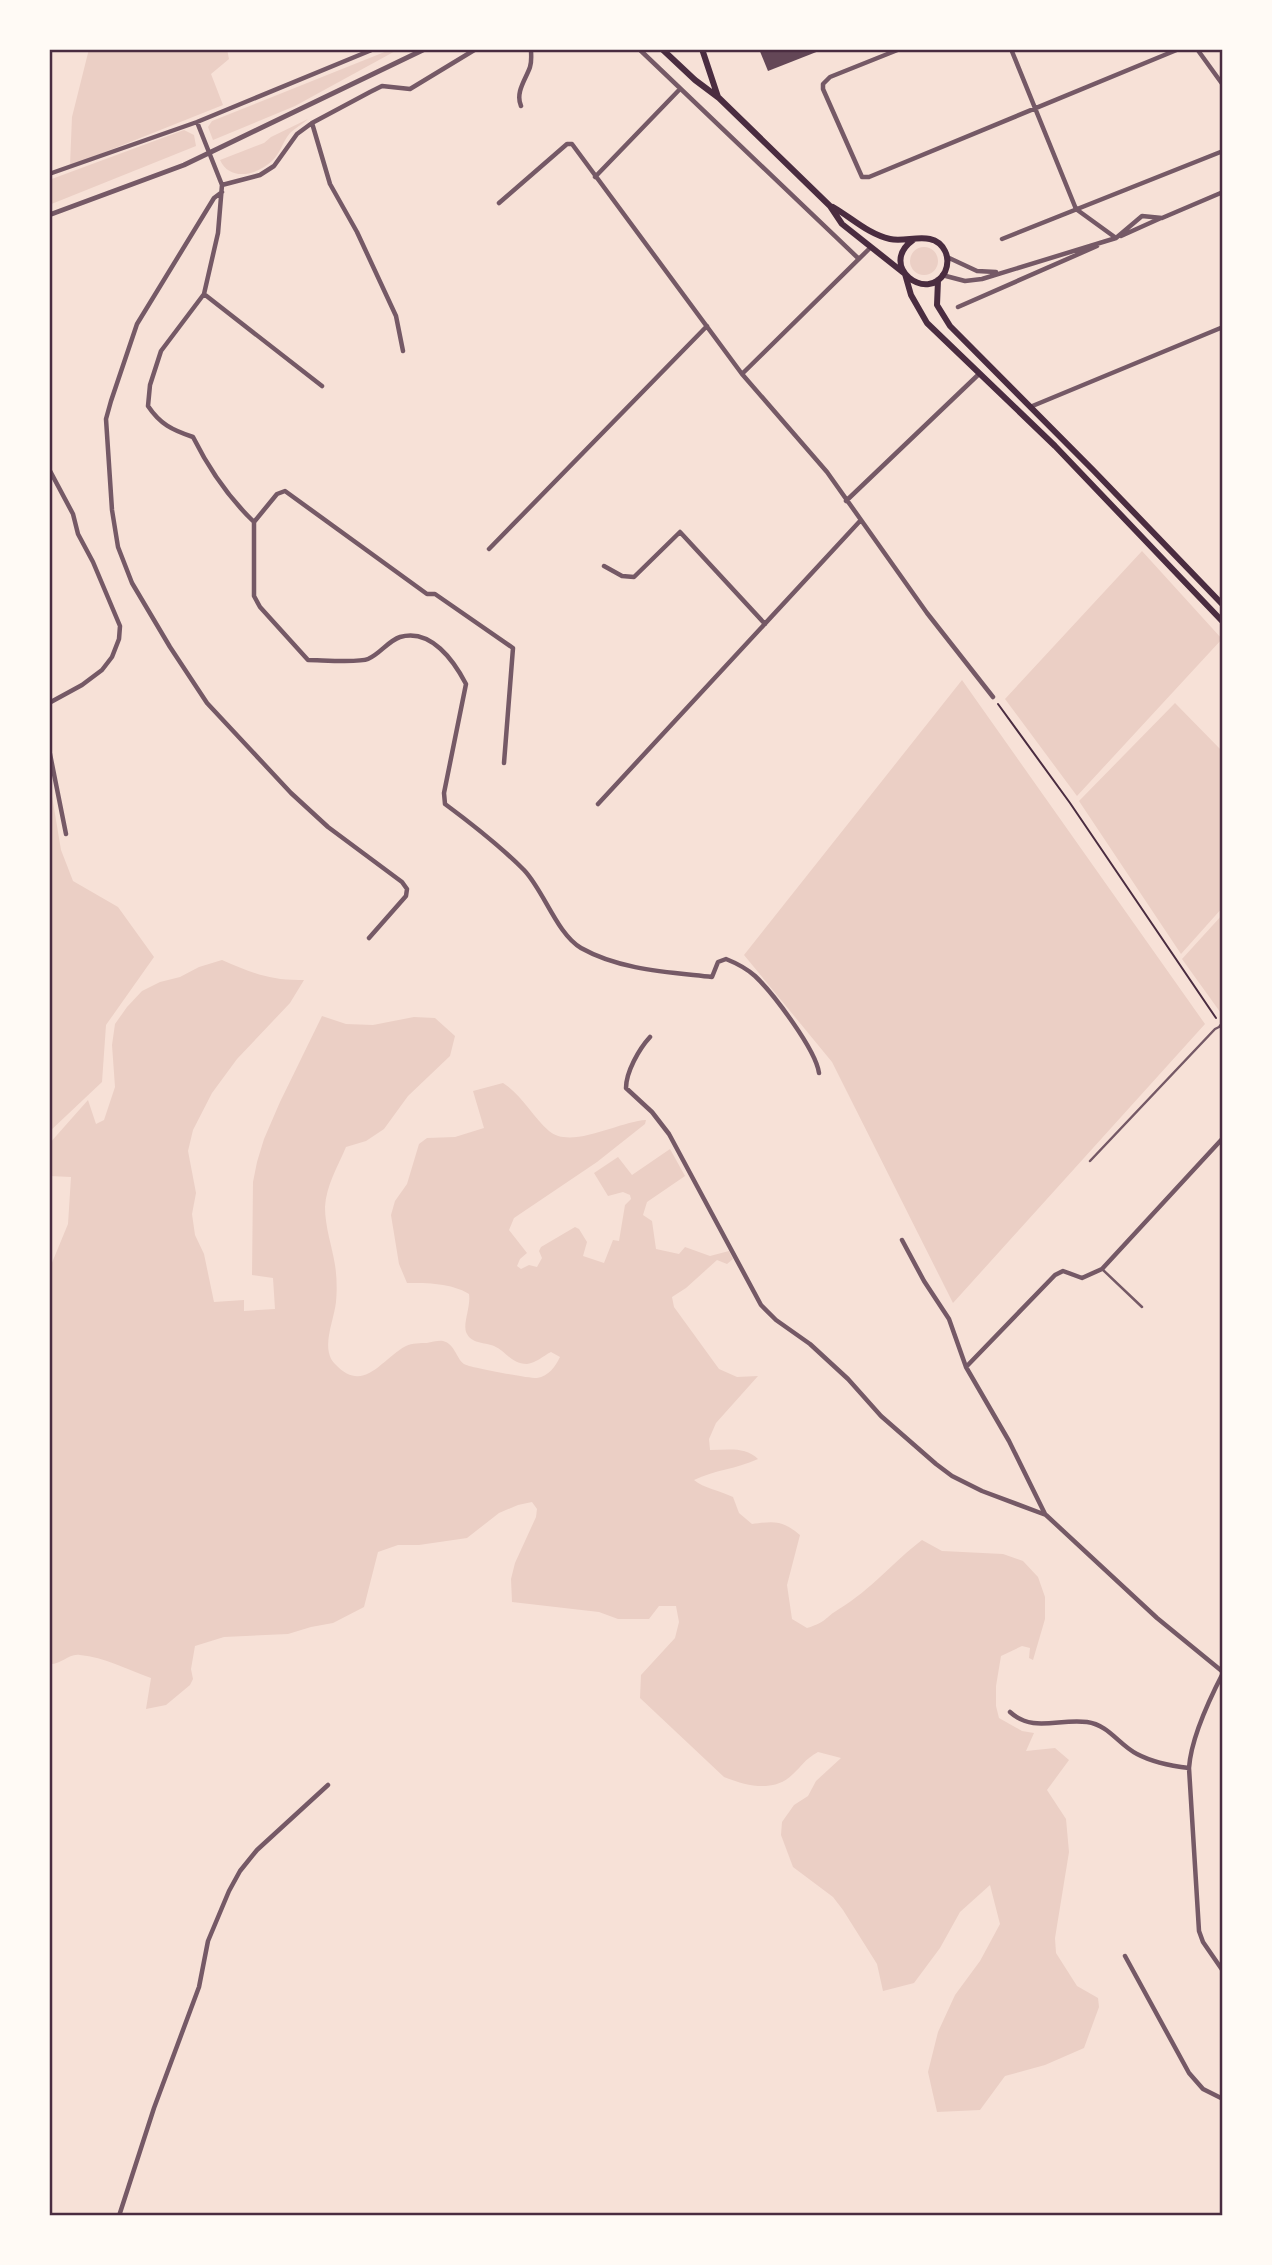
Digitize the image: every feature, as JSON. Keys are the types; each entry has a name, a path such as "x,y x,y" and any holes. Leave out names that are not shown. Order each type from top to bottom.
{"main road":[{"path":"662,49 719,98 830,206 867,230 891,239 935,240 945,250 947,257 936,297 942,316 1223,605"},
{"path":"702,49 719,98"},
{"path":"830,206 842,224 916,283 924,284 940,277"},
{"path":"914,240 902,251 901,259 911,295 927,323 1055,446 1223,622"}],"street":[{"path":"49,174 197,122 374,49"},
{"path":"49,215 184,165 425,49"},
{"path":"222,186 260,175 274,166 298,134 312,123 382,86 410,89 476,49"},
{"path":"521,106 519,100 531,64 531,49"},
{"path":"639,49 859,259"},
{"path":"900,49 830,77 823,84 862,177 869,177 1179,49"},
{"path":"1011,49 1076,209 1116,238"},
{"path":"1196,49 1223,85"},
{"path":"595,177 680,89"},
{"path":"197,122 222,186 218,233 204,294 161,351 150,385 148,406 157,419 171,430 193,437 207,465 223,488 254,522"},
{"path":"312,123 330,184 357,232 396,316 403,351"},
{"path":"499,203 567,144 572,144 742,374 818,462 927,613 993,697"},
{"path":"1002,239 1223,151"},
{"path":"222,192 214,198 137,324 111,401 106,419 112,510 118,547 132,583 207,703 291,793 328,827 407,889 406,896 369,938"},
{"path":"958,307 1223,192"},
{"path":"940,277 970,281 1116,238 1142,216 1162,218"},
{"path":"742,374 870,248"},
{"path":"947,257 977,271 1004,271"},
{"path":"204,294 322,386"},
{"path":"489,549 707,326"},
{"path":"1029,407 1223,327"},
{"path":"846,501 979,374"},
{"path":"49,469 73,514 78,534 120,626 119,639 112,657 102,670 82,685 49,703"},
{"path":"504,762 513,648 435,594 427,594 285,491 277,494 254,522 254,596 260,607 308,660 368,659 400,637 414,636 447,653 466,684 444,793 445,804 524,870 540,890 562,928 578,946 605,958 660,971 712,976 718,962 726,959 744,968 770,993 811,1050 819,1073"},
{"path":"598,804 860,521"},
{"path":"604,566 622,576 634,577 680,532 765,624"},
{"path":"49,749 66,834"},
{"path":"650,1037 641,1048 626,1082 626,1088 652,1112 669,1134 761,1305 776,1320 810,1344 848,1379 881,1416 944,1470 982,1491 1046,1515"},
{"path":"966,1367 1055,1275 1063,1271 1082,1278 1102,1269 1223,1138"},
{"path":"902,1240 949,1319 966,1367 1009,1441 1046,1515 1157,1618 1223,1672 1206,1709 1189,1768 1199,1931 1203,1942 1223,1971"},
{"path":"1010,1712 1026,1723 1064,1721 1097,1724 1137,1755 1189,1768"},
{"path":"119,2216 154,2108 199,1987 208,1941 229,1891 240,1871 257,1850 328,1785"},
{"path":"1125,1956 1189,2073 1203,2089 1223,2099"}],"lane":[{"path":"1090,1161 1214,1029 1222,1027"},
{"path":"1102,1269 1142,1307"}],"path":[{"path":"993,697 1070,803 1222,1027"}],"shaded area":[{"path":"89,49 227,49 229,59 211,74 223,105 70,166 72,117"},
{"path":"392,49 399,49 295,106 213,140 208,127 212,121"},
{"path":"308,119 290,133 275,158 259,170 237,174 224,167 220,160 264,143"},
{"path":"184,130 194,135 196,146 49,205 49,180"},
{"path":"924,247 934,251 938,261 934,271 924,275 914,271 910,261 914,251"},
{"path":"1142,551 1222,639 1077,796 1005,699"},
{"path":"962,680 1205,1024 953,1303 832,1062 744,955"},
{"path":"1175,703 1223,752 1223,907 1181,954 1079,801"},
{"path":"49,778 61,850 73,881 118,907 154,957 106,1025 102,1082 49,1132"},
{"path":"1223,914 1223,1016 1182,959"},
{"path":"222,960 262,975 304,980 290,1003 237,1059 212,1093 193,1130 188,1151 196,1193 192,1214 195,1235 204,1254 214,1302 244,1300 244,1311 275,1309 273,1278 252,1275 253,1182 264,1139 322,1016 346,1024 373,1025 414,1017 435,1018 455,1036 450,1056 408,1096 384,1129 366,1141 346,1147 328,1191 325,1214 337,1289 328,1343 335,1364 345,1373 364,1375 406,1346 441,1341 450,1345 468,1366 533,1378 548,1373 560,1357 551,1352 527,1364 513,1360 494,1346 474,1341 468,1336 465,1328 469,1294 447,1286 407,1283 399,1264 391,1215 395,1201 407,1184 419,1144 427,1138 455,1137 484,1128 473,1091 503,1083 516,1093 549,1131 558,1136 583,1136 646,1120 645,1124 597,1162 514,1218 509,1230 527,1253 517,1266 521,1269 529,1265 537,1267 542,1258 539,1251 541,1247 575,1227 587,1242 583,1256 604,1263 613,1240 619,1241 625,1205 631,1199 630,1195 623,1192 608,1196 594,1173 618,1157 632,1175 670,1149 685,1176 647,1202 643,1215 652,1221 656,1249 679,1254 685,1247 710,1256 729,1251 733,1259 727,1264 717,1260 672,1297 674,1307 719,1369 737,1377 758,1376 716,1423 709,1439 710,1450 742,1450 758,1459 694,1480 733,1497 739,1513 752,1524 778,1523 800,1535 787,1585 792,1619 807,1628 822,1622 862,1593 922,1540 942,1551 1003,1554 1023,1561 1038,1577 1045,1597 1045,1619 1033,1660 1029,1658 1030,1648 1022,1646 1001,1656 996,1706 999,1718 1022,1731 1034,1733 1026,1751 1055,1748 1069,1760 1047,1790 1066,1819 1069,1852 1055,1938 1056,1953 1077,1986 1098,1998 1099,2007 1084,2048 1045,2065 1005,2076 980,2110 937,2112 928,2072 938,2032 955,1995 980,1961 1000,1924 990,1885 960,1912 940,1948 914,1983 883,1991 877,1964 843,1910 833,1897 793,1867 781,1835 782,1822 794,1805 808,1796 816,1781 841,1758 818,1752 786,1780 769,1786 751,1785 724,1777 640,1698 641,1675 675,1638 679,1622 676,1606 659,1606 649,1619 618,1619 599,1612 512,1602 511,1579 515,1563 536,1517 537,1509 532,1502 499,1513 467,1538 419,1545 398,1545 378,1552 364,1607 333,1623 288,1634 224,1637 195,1646 191,1669 193,1679 190,1685 166,1705 146,1709 151,1678 107,1661 76,1655 49,1664 49,1270 68,1224 71,1177 49,1176 49,1144 88,1100 96,1124 104,1120 115,1087 112,1045 115,1024 142,991"}],"building":[{"path":"759,49 824,49 768,71"}]}
